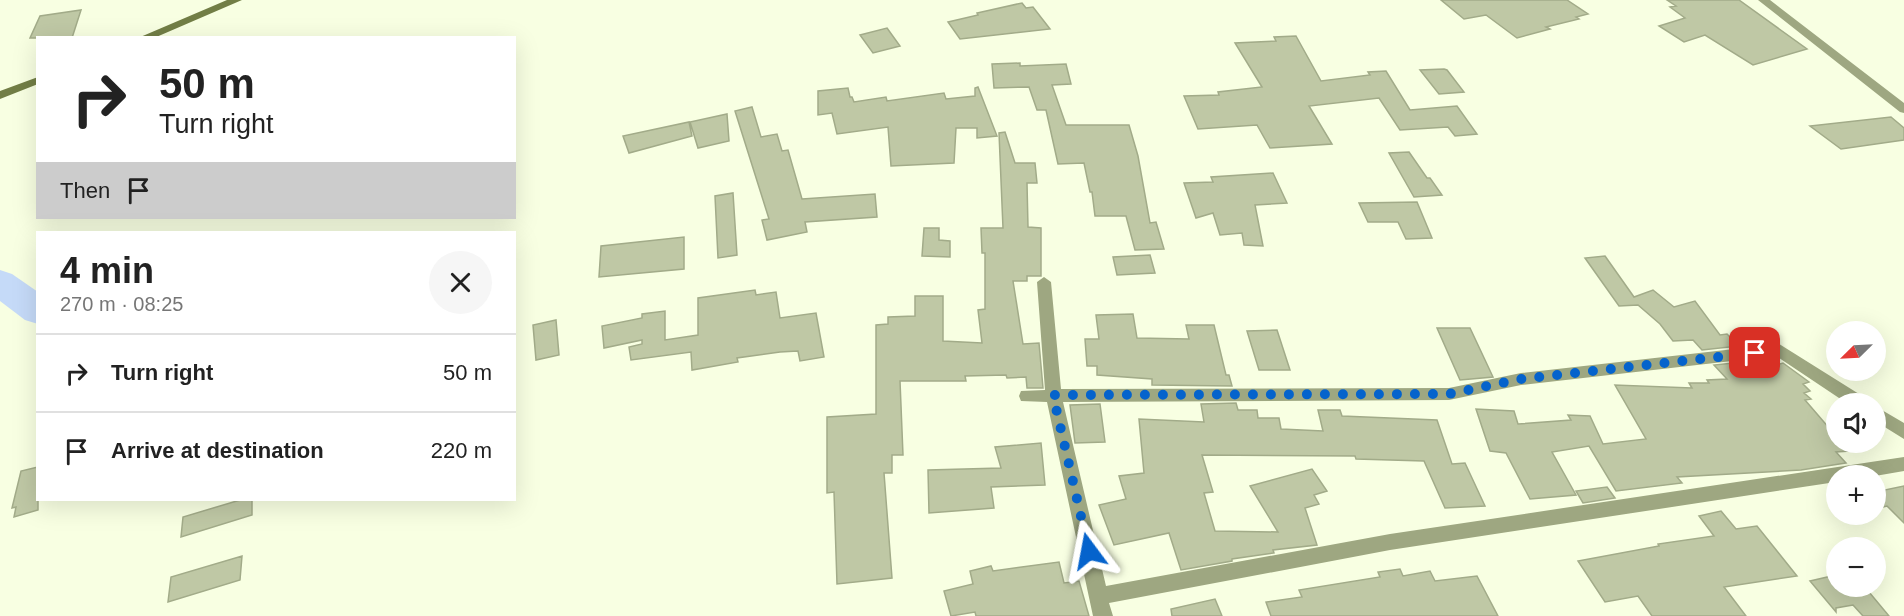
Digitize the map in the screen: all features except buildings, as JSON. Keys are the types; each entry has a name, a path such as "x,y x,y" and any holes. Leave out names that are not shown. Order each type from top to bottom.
{"street":[{"path":"149,36 237,0"},
{"path":"1763,0 1904,109"},
{"path":"0,95 36,81"},
{"path":"1044,282 1053,395 1103,616"},
{"path":"1760,338 1844,393"},
{"path":"1027,396 1449,394 1521,379 1779,350"},
{"path":"1886,420 1904,432"},
{"path":"1099,596 1390,542 1904,464"}],"waterway":[{"path":"0,283 36,310"}],"route":[{"path":"1089,551 1053,395 1449,394 1521,379 1755,353"}]}
